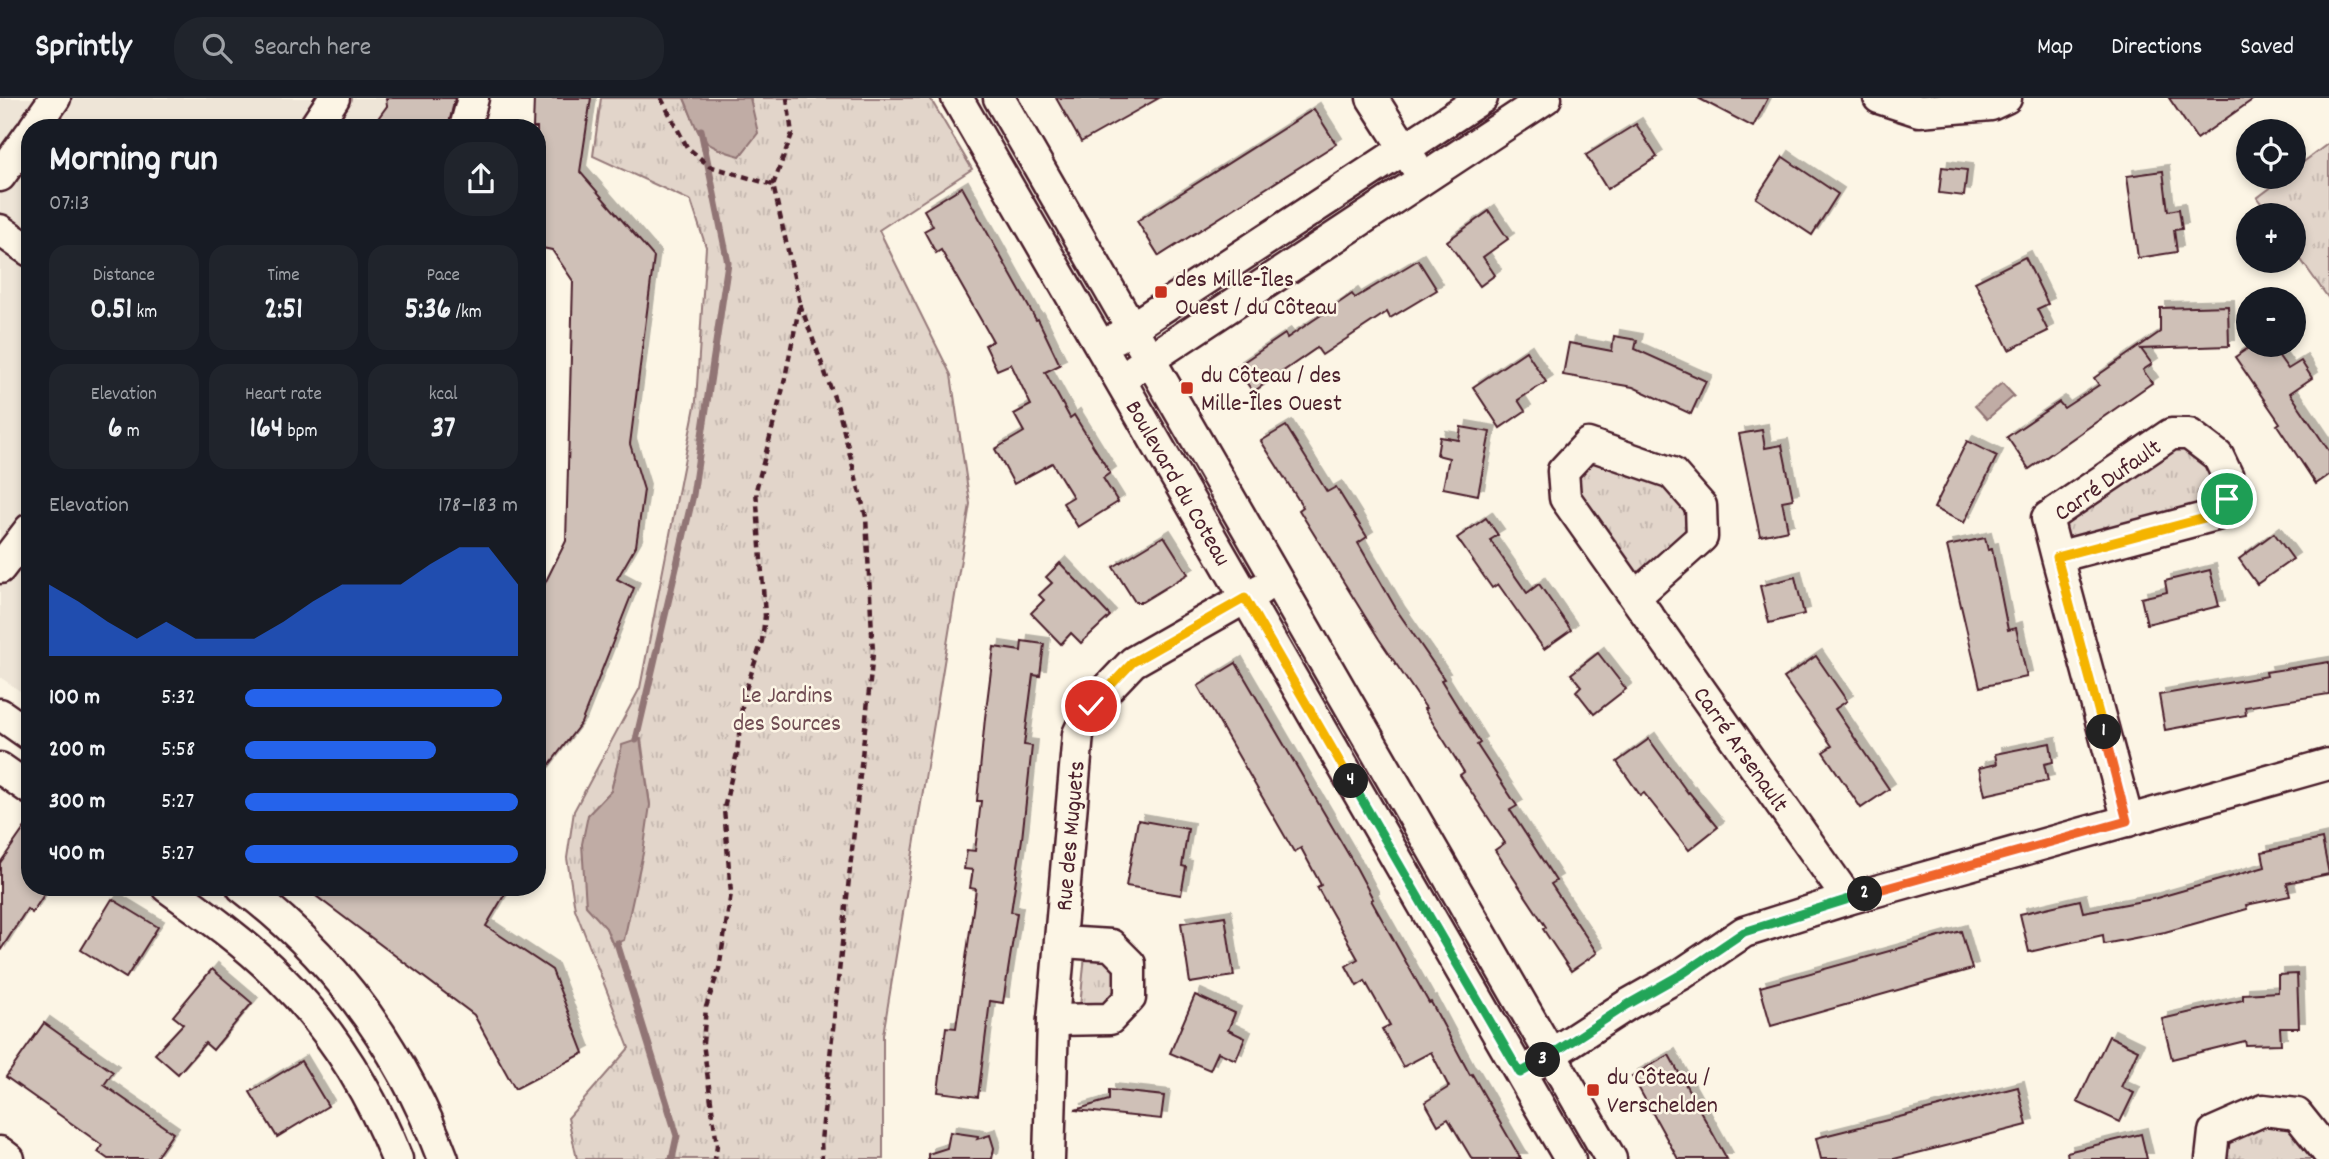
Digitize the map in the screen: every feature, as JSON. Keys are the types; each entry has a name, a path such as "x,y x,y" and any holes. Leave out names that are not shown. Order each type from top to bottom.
{"street":[{"path":"39,119 55,98"},
{"path":"320,119 334,98"},
{"path":"467,119 473,98"},
{"name":"Boulevard du Coteau","path":"957,98 1570,1159"},
{"name":"Boulevard du Coteau","path":"999,98 1611,1159"},
{"path":"1372,98 1424,179"},
{"path":"1101,348 1482,98"},
{"path":"1118,379 1546,98"},
{"path":"1879,98 1919,111 1991,105 2006,98"},
{"path":"0,230 21,245"},
{"name":"Carré Dufault","path":"2057,557 2216,515 2227,499 2228,477 2218,456 2189,434 2171,434 2047,518 2057,557 2127,821"},
{"name":"Carré Arsenault","path":"1636,596 1702,537 1702,506 1672,473 1588,443 1563,471 1565,498 1848,899"},
{"path":"0,568 21,541"},
{"name":"Rue des Muguets","path":"1049,1159 1053,1020 1078,734 1091,706 1133,662 1276,580"},
{"path":"0,713 21,728"},
{"path":"1520,1073 1627,1005 1682,974 1744,932 1848,899 2329,764"},
{"path":"0,768 21,783"},
{"path":"181,896 244,944 297,995 344,1056 378,1116 397,1159"},
{"path":"253,896 301,937 331,968 377,1029 416,1094 443,1159"},
{"name":"Rue des Muguets","path":"1053,1020 1110,1019 1130,998 1130,964 1111,945 1061,942"},
{"path":"378,1116 416,1094"},
{"path":"2211,1159 2214,1132 2264,1110 2297,1114 2329,1154"},
{"path":"0,1152 9,1159"}],"path":[{"path":"662,98 687,147 709,166 773,186"},
{"path":"788,98 792,134 773,186 800,303 838,408 866,517 873,653 821,1141 822,1159"},
{"path":"715,1159 717,1144 703,1043 706,1007 719,969 731,893 724,809 737,753 743,698 762,641 765,616 756,490 783,388 800,303"}],"shaded area":[{"path":"0,98 491,98 485,119 21,119 21,692 0,677"},
{"path":"684,98 750,98 758,133 740,156 715,147 702,137"},
{"path":"2002,383 2014,396 1987,419 1975,406"},
{"path":"640,739 650,805 643,853 624,940 613,945 606,928 586,906 582,844 588,815 611,791 622,745"}],"green space":[{"name":"Le Jardins des Sources","path":"601,98 684,98 702,140 751,100 750,98 930,98 972,169 879,230 951,375 970,504 883,1035 883,1159 577,1159 568,1118 629,1048 575,909 567,858 574,811 640,688 696,401 706,247 691,201 593,156","holes":["641,739 650,805 613,945 606,928 588,815 611,791 622,746"]},
{"path":"2329,143 2329,299 2306,267 2306,203 2261,203 2257,198 2269,189 2306,189 2306,160"},
{"path":"2173,441 2211,460 2217,501 2071,544 2063,531 2064,519"},
{"path":"1588,452 1664,479 1691,509 1688,535 1637,584 1571,494"},
{"path":"1085,954 1102,956 1118,971 1117,993 1104,1009 1080,1007"},
{"path":"2283,1123 2302,1136 2321,1159 2222,1159 2224,1144 2258,1125"}],"building":[{"path":"386,98 455,98 450,119 378,119 387,106"},
{"path":"534,98 591,98 580,172 654,257 630,444 644,490 636,546 617,579 634,588 581,723 546,769 546,581 566,541 573,281 552,250 546,249 546,119 533,119"},
{"path":"1056,98 1159,98 1081,142"},
{"path":"1698,98 1768,98 1753,127"},
{"path":"2169,98 2255,98 2197,139"},
{"path":"1314,109 1336,144 1159,256 1137,221"},
{"path":"1636,124 1657,157 1607,189 1586,155"},
{"path":"1783,157 1838,194 1812,235 1756,198"},
{"path":"1942,167 1967,170 1964,196 1939,193"},
{"path":"2163,171 2168,211 2179,209 2182,229 2174,230 2177,252 2138,258 2127,176"},
{"path":"962,187 1036,320 1038,319 1060,365 1045,372 1070,418 1074,415 1110,473 1103,478 1118,502 1078,527 1063,503 1073,497 1052,463 1014,484 995,449 1024,432 1014,414 1031,405 1011,364 997,370 985,345 993,341 941,250 936,253 924,231 933,226 924,210"},
{"path":"1489,211 1508,239 1483,257 1495,275 1480,286 1447,241"},
{"path":"2025,257 2048,304 2037,309 2048,331 2009,350 1975,282"},
{"path":"1418,260 1437,290 1390,318 1387,312 1322,355 1317,348 1253,392 1236,367 1285,334 1287,338 1352,294 1355,298"},
{"path":"2228,306 2229,346 2141,349 2152,364 2143,370 2152,383 2029,469 2007,437 2059,402 2064,408 2099,385 2094,378 2160,332 2160,308"},
{"path":"1614,336 1637,340 1635,349 1706,381 1691,414 1633,387 1563,375 1569,343 1612,351"},
{"path":"1526,351 1546,382 1518,400 1525,411 1500,428 1473,387"},
{"path":"2235,357 2280,357 2288,369 2301,361 2312,378 2290,393 2329,451 2329,475 2316,484 2277,425 2280,423"},
{"path":"1286,426 1327,492 1336,487 1367,537 1358,543 1398,612 1444,679 1441,680 1480,743 1477,745 1517,806 1510,810 1556,881 1551,884 1597,953 1571,971 1543,929 1546,927 1495,850 1505,843 1460,775 1464,772 1299,510 1303,507 1261,441"},
{"path":"1461,427 1490,432 1478,495 1443,488 1449,458 1437,455 1440,437 1459,440"},
{"path":"1762,430 1765,448 1782,445 1793,499 1782,501 1788,530 1760,536 1739,434"},
{"path":"1967,441 1997,456 1964,523 1934,508"},
{"path":"1486,518 1498,535 1490,540 1527,593 1539,584 1571,630 1544,649 1498,584 1492,588 1457,538"},
{"path":"2274,533 2293,559 2257,584 2239,559"},
{"path":"1164,536 1188,574 1142,602 1135,602 1113,567"},
{"path":"1985,538 1988,550 1992,549 2008,630 2016,628 2027,677 1980,687 1947,546"},
{"path":"1060,563 1110,616 1081,643 1071,633 1061,644 1031,613 1044,600 1039,595 1052,583 1046,577"},
{"path":"2210,570 2219,606 2147,624 2141,598 2167,592 2165,581"},
{"path":"1795,577 1804,614 1769,623 1760,586"},
{"path":"1022,641 1044,644 1040,676 1033,675 1024,745 1032,746 1011,912 1017,913 1003,1003 990,1001 978,1097 938,1092 946,1027 956,1028 976,889 970,888 973,870 964,869 967,850 975,851 981,801 977,801 994,647 1021,651"},
{"path":"1598,653 1626,689 1594,714 1576,691 1581,686 1571,674"},
{"path":"1816,656 1847,701 1835,709 1889,789 1861,808 1823,752 1832,746 1784,678"},
{"path":"2329,662 2329,694 2245,707 2246,715 2165,730 2159,695 2267,676 2266,672"},
{"path":"1236,663 1357,869 1373,899 1371,900 1470,1075 1472,1074 1521,1159 1472,1159 1448,1119 1438,1125 1425,1102 1449,1087 1431,1052 1403,1067 1382,1029 1390,1025 1365,981 1357,986 1346,966 1358,959 1317,887 1321,885 1301,848 1294,852 1198,686"},
{"path":"1649,739 1688,793 1718,827 1689,850 1644,793 1640,795 1617,762"},
{"path":"2050,743 2053,762 2044,764 2048,781 1985,795 1979,768 1997,764 1995,754"},
{"path":"1138,820 1188,829 1181,895 1126,886"},
{"path":"21,833 21,896 43,896 32,913 27,909 0,951 0,863"},
{"path":"2322,839 2329,874 2287,883 2290,896 2246,905 2247,909 2165,932 2104,944 2103,935 2029,952 2020,914 2080,900 2083,912 2153,899 2265,867 2262,852"},
{"path":"316,896 504,896 486,926 552,970 584,1053 515,1089 474,1015"},
{"path":"112,899 158,927 126,978 81,950"},
{"path":"1225,916 1234,976 1190,983 1181,923"},
{"path":"1961,931 1972,969 1771,1026 1760,987"},
{"path":"212,969 252,1003 213,1050 205,1043 178,1074 155,1054 183,1024 173,1016"},
{"path":"2297,974 2299,1028 2280,1028 2281,1044 2246,1045 2245,1041 2172,1059 2162,1019 2243,1000 2243,994 2278,992 2278,975"},
{"path":"1195,995 1235,1013 1228,1030 1245,1038 1236,1060 1218,1052 1210,1070 1170,1053"},
{"path":"44,1023 113,1072 104,1085 173,1133 155,1159 108,1159 98,1152 102,1145 6,1077"},
{"path":"2109,1036 2138,1050 2121,1087 2134,1093 2120,1122 2077,1102"},
{"path":"1669,1055 1727,1159 1678,1159 1632,1076"},
{"path":"301,1061 328,1106 277,1137 250,1092"},
{"path":"2018,1087 2027,1125 1894,1159 1821,1159 1816,1138"},
{"path":"1109,1090 1164,1096 1161,1119 1075,1110 1109,1100"},
{"path":"950,1132 978,1136 977,1139 990,1135 994,1148 992,1159 928,1159 928,1154 947,1148"},
{"path":"2141,1134 2147,1159 2068,1159 2067,1152"}],"waterway":[{"path":"636,740 693,495 728,263 701,130"},
{"path":"617,943 677,1136 672,1159"}],"place":[{"name":"des Mille-Îles Ouest / du Côteau","path":"1161,292"},
{"name":"du Côteau / des Mille-Îles Ouest","path":"1187,388"},
{"name":"du Côteau / Verschelden","path":"1593,1090"}],"route":[{"path":"1091,706 1133,662 1245,598 1520,1073 1627,1005 1682,974 1744,932 1848,899 2127,821 2057,557 2216,515 2227,499"}]}
